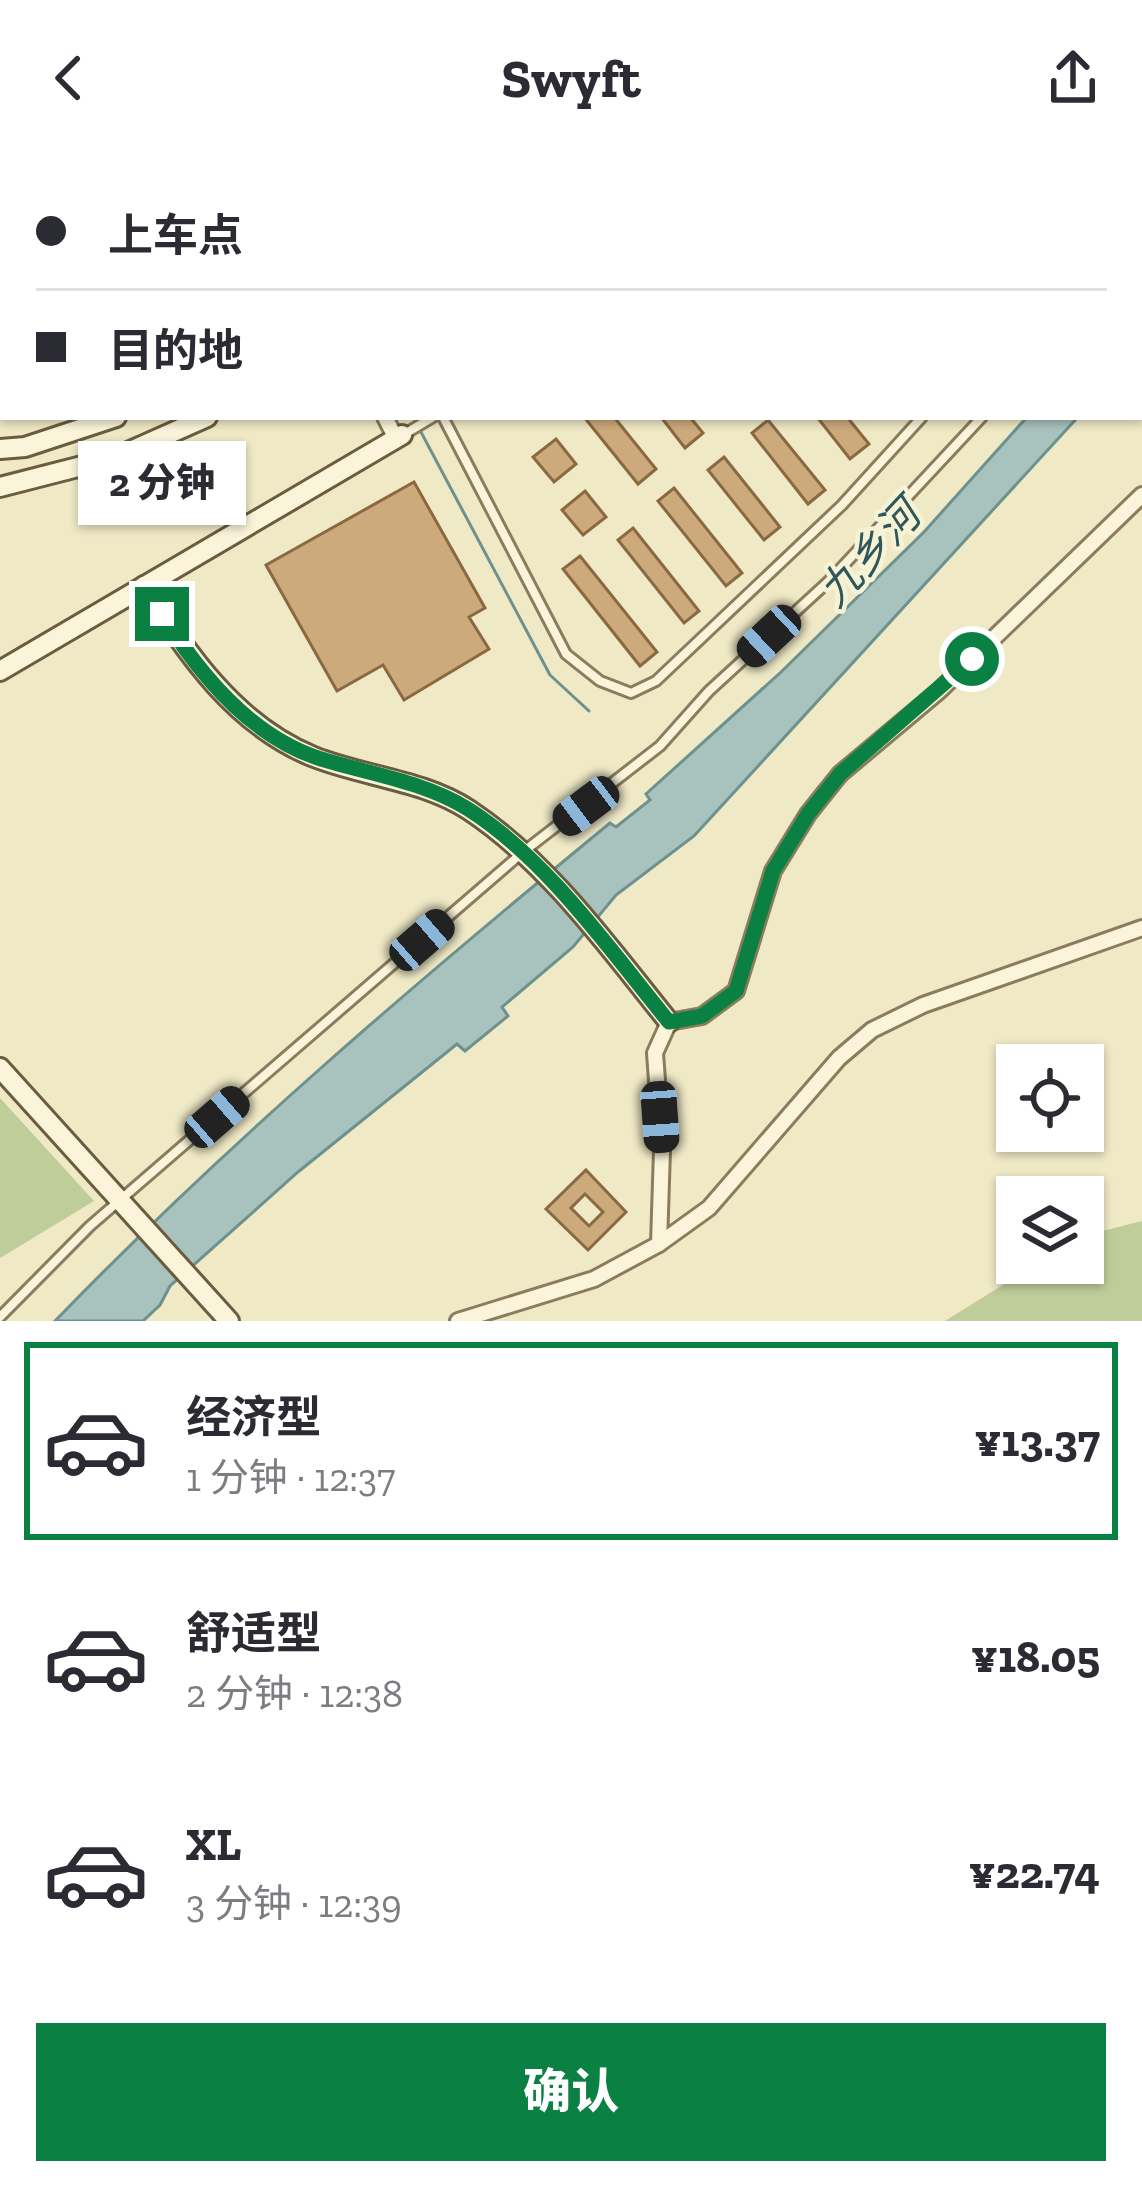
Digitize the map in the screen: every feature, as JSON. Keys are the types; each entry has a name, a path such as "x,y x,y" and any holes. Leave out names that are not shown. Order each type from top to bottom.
{"street":[{"path":"0,449 25,447 107,420"},
{"path":"0,487 117,457 200,420"},
{"path":"0,670 399,437 387,420"},
{"path":"669,1022 702,1016 736,991 773,871 840,774 938,691 1142,495"},
{"path":"144,586 214,688 266,731 314,757 408,783 465,807 527,856 669,1022"},
{"path":"458,1321 594,1279 659,1244 709,1208 838,1058 872,1030 922,1004 1142,928"},
{"path":"659,1244 662,1150 655,1053 669,1022"},
{"path":"0,1068 230,1321"}],"lane":[{"path":"399,437 428,420"},
{"path":"445,420 566,654 600,681 631,693 656,681 825,521 919,420"},
{"path":"0,1317 118,1201 660,746 710,691 829,581 979,420"}],"green space":[{"path":"0,1098 94,1201 0,1258"},
{"path":"1142,1221 1142,1321 945,1321 1004,1284 1104,1284 1104,1231"}],"water":[{"path":"1024,420 1075,420 694,836 616,895 573,947 502,1007 508,1016 465,1051 457,1044 298,1172 170,1286 160,1305 143,1321 55,1321 326,1064 610,823 616,827 650,800 646,794 781,672 924,532"}],"building":[{"path":"586,420 616,420 656,469 638,484"},
{"path":"663,420 692,420 703,433 685,448"},
{"path":"768,420 825,490 808,504 752,433"},
{"path":"819,420 849,420 869,444 850,459"},
{"path":"556,439 576,464 554,482 533,457"},
{"path":"724,457 780,527 764,540 708,470"},
{"path":"414,482 485,608 469,617 489,649 404,700 383,665 337,691 266,565"},
{"path":"674,488 742,573 726,586 658,501"},
{"path":"585,491 606,517 583,535 562,510"},
{"path":"633,528 699,611 684,623 618,540"},
{"path":"580,556 657,652 640,666 563,569"},
{"path":"586,1170 626,1212 588,1250 546,1209","holes":["585,1194 603,1212 589,1226 571,1208"]}],"waterway":[{"path":"415,420 550,675 589,711"}],"route":[{"path":"162,614 214,688 266,731 314,757 408,783 465,807 508,838 669,1022 702,1016 736,991 773,871 808,814 840,774 972,659"}],"water label":[{"name":"九乡河","path":"869,553"}]}
